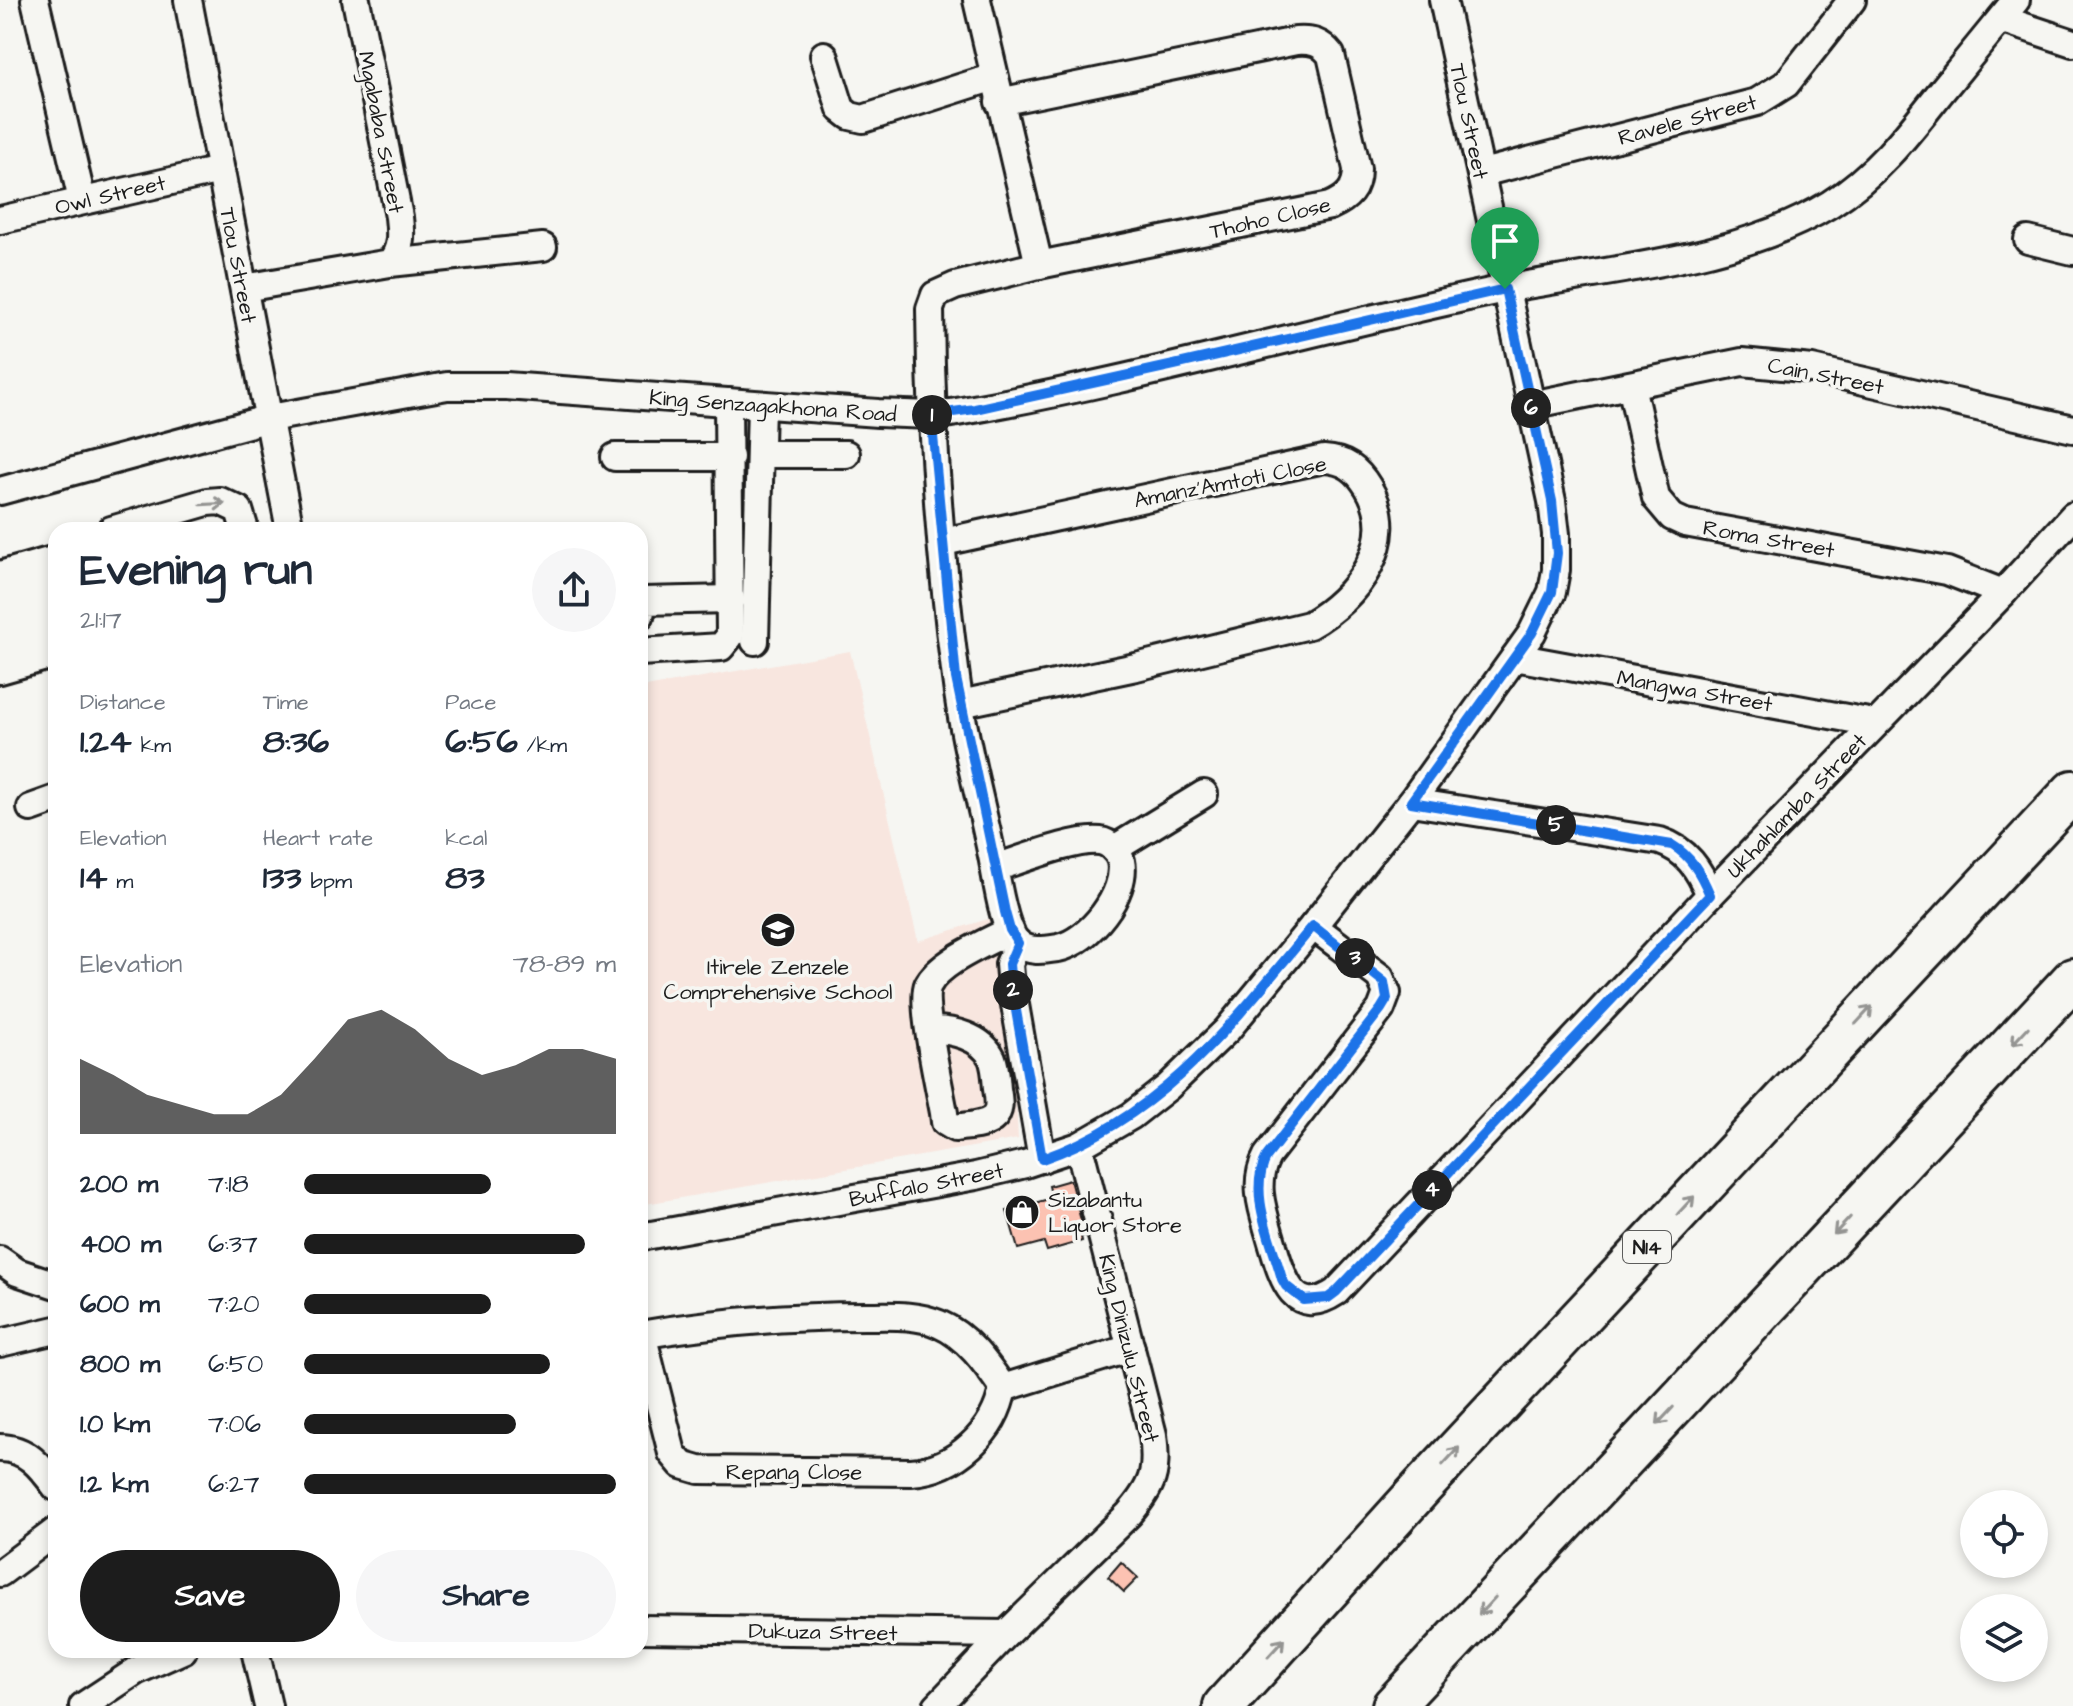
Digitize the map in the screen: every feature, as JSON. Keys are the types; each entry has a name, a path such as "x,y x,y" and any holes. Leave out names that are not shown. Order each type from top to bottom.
{"highway":[{"name":"N14","path":"1224,1706 1423,1486 2073,791"},
{"path":"1393,1706 2073,979"}],"street":[{"path":"35,0 82,200"},
{"name":"Tlou Street","path":"188,0 289,522"},
{"name":"Mgababa Street","path":"356,0 399,217 400,244 390,263"},
{"path":"977,0 1039,265 955,286 935,295 930,309 931,415 960,704 995,868 1014,937 1010,976 1042,1159"},
{"name":"Tlou Street","path":"1443,0 1505,289"},
{"name":"Ravele Street","path":"1482,173 1757,102 1786,84 1852,0"},
{"path":"2009,9 2073,43"},
{"name":"King Senzagakhona Road","path":"0,491 270,418 422,389 465,385 931,415 975,409 1505,289 1694,253 1755,238 1813,214 1866,178 1891,155 2009,9"},
{"name":"Thoho Close","path":"997,90 1312,40 1324,46 1336,69 1357,169 1357,182 1351,194 1342,201 1309,211 1039,265"},
{"path":"824,55 841,109 850,116 863,119 997,90"},
{"name":"Owl Street","path":"0,220 220,170"},
{"path":"2028,240 2073,251"},
{"path":"244,288 390,263 543,247"},
{"name":"Buffalo Street","path":"648,1236 976,1176 1079,1146 1131,1116 1192,1065 1227,1030 1411,802 1532,633 1552,592 1557,553 1552,501 1505,289"},
{"name":"Cain Street","path":"1531,405 1730,363 1786,365 2073,429"},
{"name":"Roma Street","path":"1631,385 1656,498 1672,517 1685,523 1947,571 2003,593"},
{"path":"648,652 721,647 730,636 728,402"},
{"path":"755,641 761,405"},
{"path":"760,454 846,454"},
{"path":"615,457 730,457"},
{"name":"Amanz'Amtoti Close","path":"943,542 1324,459 1339,460 1361,475 1374,497 1377,515 1377,551 1365,575 1347,598 1309,625 1136,667 960,704"},
{"path":"138,522 220,501 239,510 243,522"},
{"name":"Ukhahlamba Street","path":"1313,926 1380,977 1387,988 1387,999 1260,1168 1259,1197 1282,1279 1293,1293 1310,1301 1328,1298 1336,1292 2073,516"},
{"path":"0,562 48,548"},
{"path":"0,575 48,561"},
{"path":"0,587 48,573"},
{"path":"0,597 48,583"},
{"path":"0,610 48,596"},
{"path":"648,601 731,599"},
{"path":"0,622 48,608"},
{"path":"0,634 48,620"},
{"path":"0,646 48,632"},
{"path":"0,658 48,644"},
{"path":"0,670 48,656"},
{"name":"Mangwa Street","path":"1515,657 1874,723"},
{"path":"1114,849 1204,794"},
{"path":"31,808 48,802"},
{"path":"1411,802 1672,845 1681,850 1697,869 1710,895"},
{"path":"995,868 1086,842 1103,841 1120,858 1122,873 1118,890 1086,933 1069,946 1031,950 1014,937"},
{"path":"931,1030 926,997 929,984 944,967 1014,937"},
{"name":"King Dinizulu Street","path":"937,1706 1129,1514 1153,1480 1153,1435 1079,1146"},
{"path":"0,1260 17,1272 48,1282"},
{"name":"Repang Close","path":"648,1333 787,1318 921,1319 949,1329 963,1339 1003,1388 1000,1405 988,1425 952,1461 937,1469 911,1472 699,1470 682,1465 672,1453 648,1361"},
{"path":"0,1343 48,1332"},
{"path":"1003,1388 1131,1348"},
{"path":"0,1448 21,1451 33,1458 48,1477"},
{"path":"0,1573 48,1537"},
{"name":"Dukuza Street","path":"648,1629 1006,1634"},
{"path":"83,1706 136,1671 165,1658"},
{"path":"257,1658 268,1706"}],"shaded area":[{"name":"Itirele Zenzele Comprehensive School","path":"850,651 918,941 994,917 1012,1024 1018,1139 648,1204 648,687"}],"building":[{"path":"1070,1180 1085,1235 1081,1236 1082,1241 1047,1251 1044,1242 1018,1249 1007,1211 1052,1198 1049,1186"},
{"path":"1121,1562 1138,1578 1124,1592 1108,1577"}],"place":[{"name":"Itirele Zenzele Comprehensive School","path":"778,930"},
{"name":"Sizabantu Liquor Store","path":"1022,1212"}],"route":[{"path":"1505,289 1552,501 1557,553 1552,592 1532,633 1411,802 1660,841 1681,850 1689,858 1710,895 1336,1292 1328,1298 1304,1300 1293,1293 1282,1279 1259,1197 1260,1168 1381,1009 1387,999 1387,988 1380,977 1313,926 1227,1030 1168,1087 1131,1116 1079,1146 1042,1159 1010,976 1009,964 1018,943 1005,912 956,678 931,415 975,409 1505,289"}]}
